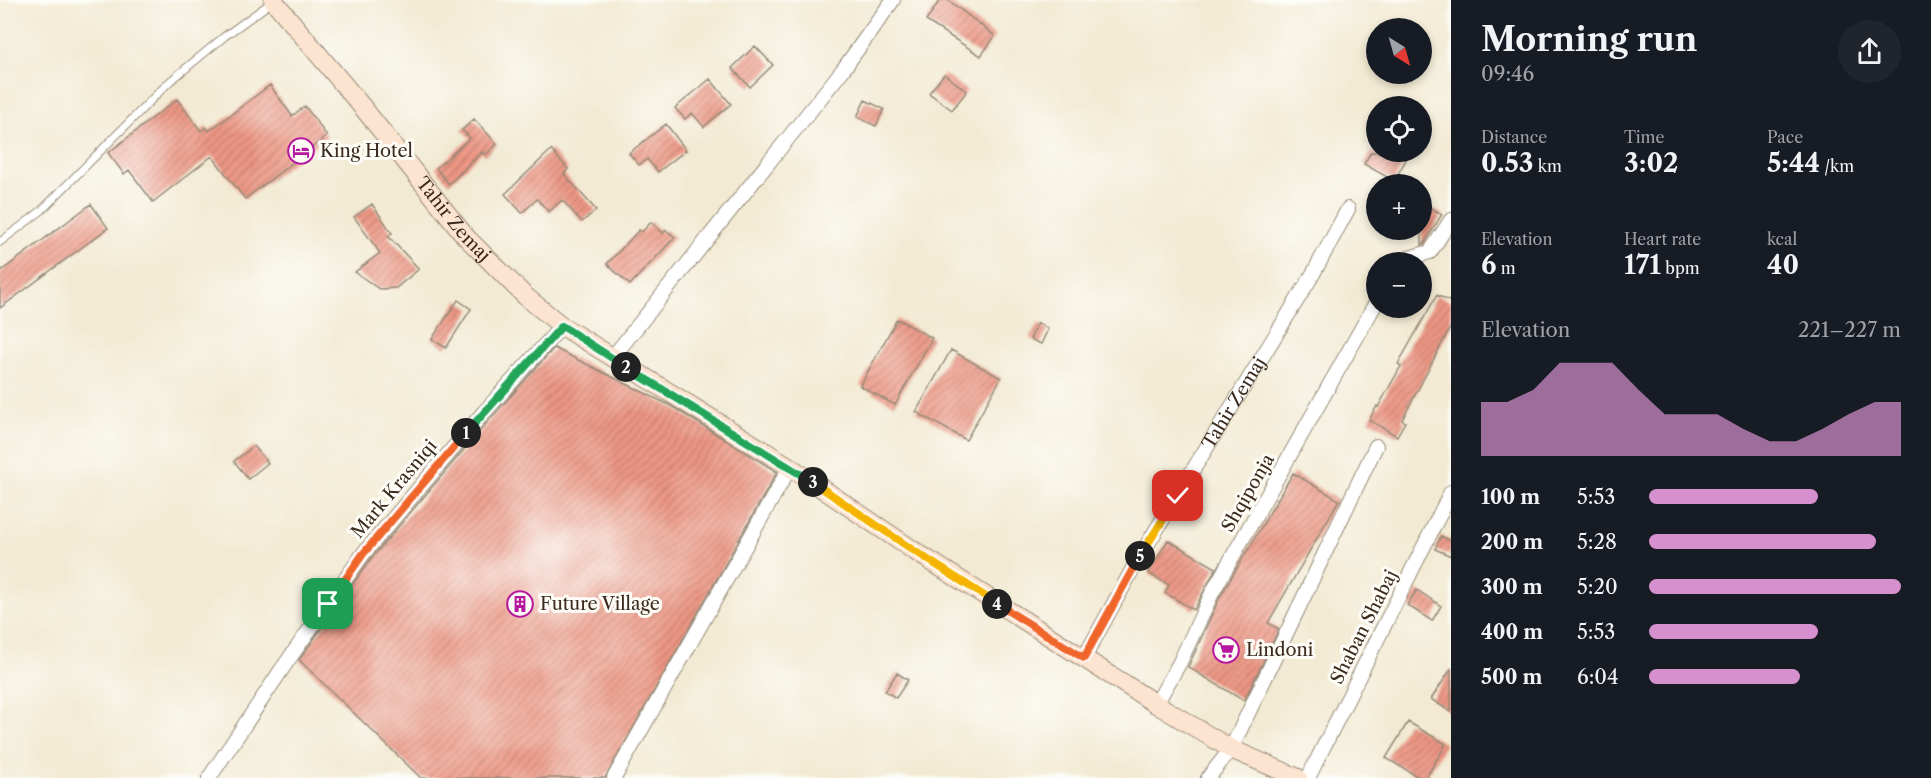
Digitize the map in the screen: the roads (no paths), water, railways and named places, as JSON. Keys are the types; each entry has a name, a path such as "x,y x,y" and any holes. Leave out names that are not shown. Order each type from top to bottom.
{"main road":[{"name":"Tahir Zemaj","path":"273,1 364,109 465,236 525,296 562,326 790,466 913,550 1156,704 1230,749 1298,778"}],"street":[{"path":"612,358 842,71 893,0"},
{"name":"Tahir Zemaj","path":"1084,658 1136,563 1313,274 1348,209"},
{"path":"1430,252 1451,220"},
{"name":"Shqiponja","path":"1156,704 1180,662 1212,593 1367,318"},
{"name":"Mark Krasniqi","path":"209,778 363,554 484,412 562,326"},
{"path":"1208,778 1230,749 1376,446"},
{"path":"614,778 790,466"},
{"name":"Shaban Shabaj","path":"1308,778 1451,492"}],"lane":[{"path":"0,242 41,211 168,83 225,36 273,1"}],"place":[{"name":"King Hotel","path":"301,151"},
{"name":"Future Village","path":"520,604"},
{"name":"Lindoni","path":"1226,650"}]}
